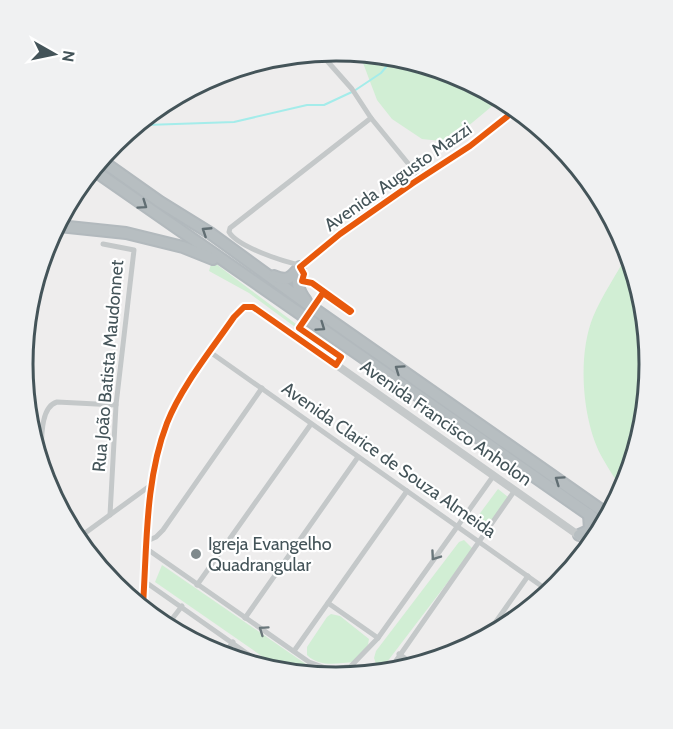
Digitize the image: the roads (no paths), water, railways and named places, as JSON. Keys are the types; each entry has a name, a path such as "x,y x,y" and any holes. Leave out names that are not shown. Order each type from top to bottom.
{"highway":[{"path":"107,165 152,197 210,233 309,306 602,511"},
{"path":"100,175 597,520"},
{"path":"66,227 126,233 183,247 229,264"},
{"path":"253,264 284,280 289,279 302,266"},
{"path":"302,266 297,280 299,290 309,306"},
{"path":"584,539 590,530 589,514"}],"street":[{"path":"328,61 356,94 371,118 420,178"},
{"name":"Avenida Augusto Mazzi","path":"302,266 340,234 470,146 509,115"},
{"path":"302,266 248,247 232,237 229,232 230,228 371,118"},
{"name":"Rua João Batista Maudonnet","path":"104,244 134,250 116,405 110,514"},
{"name":"Avenida Francisco Anholon","path":"210,352 239,311 248,306 257,309 584,539"},
{"path":"143,598 151,486 168,421 210,352"},
{"name":"Avenida Clarice de Souza Almeida","path":"210,352 543,587"},
{"path":"147,545 163,530 261,388"},
{"path":"43,441 45,411 50,405 57,402 116,405"},
{"path":"197,585 310,424"},
{"path":"245,618 358,457"},
{"path":"351,666 378,638 494,475"},
{"path":"84,533 151,486"},
{"path":"394,662 515,490"},
{"path":"294,651 407,491"},
{"path":"147,545 197,585 309,662 324,667"},
{"path":"497,622 528,576"},
{"path":"144,581 250,656"},
{"path":"328,603 378,638"},
{"path":"172,619 182,606"},
{"path":"229,648 233,642"},
{"path":"399,654 407,660"},
{"path":"343,668 354,667"}],"waterway":[{"path":"151,125 234,122 307,105 324,105 354,91 381,73 387,66"}],"place":[{"name":"Igreja Evangelho Quadrangular","path":"196,554"}]}
